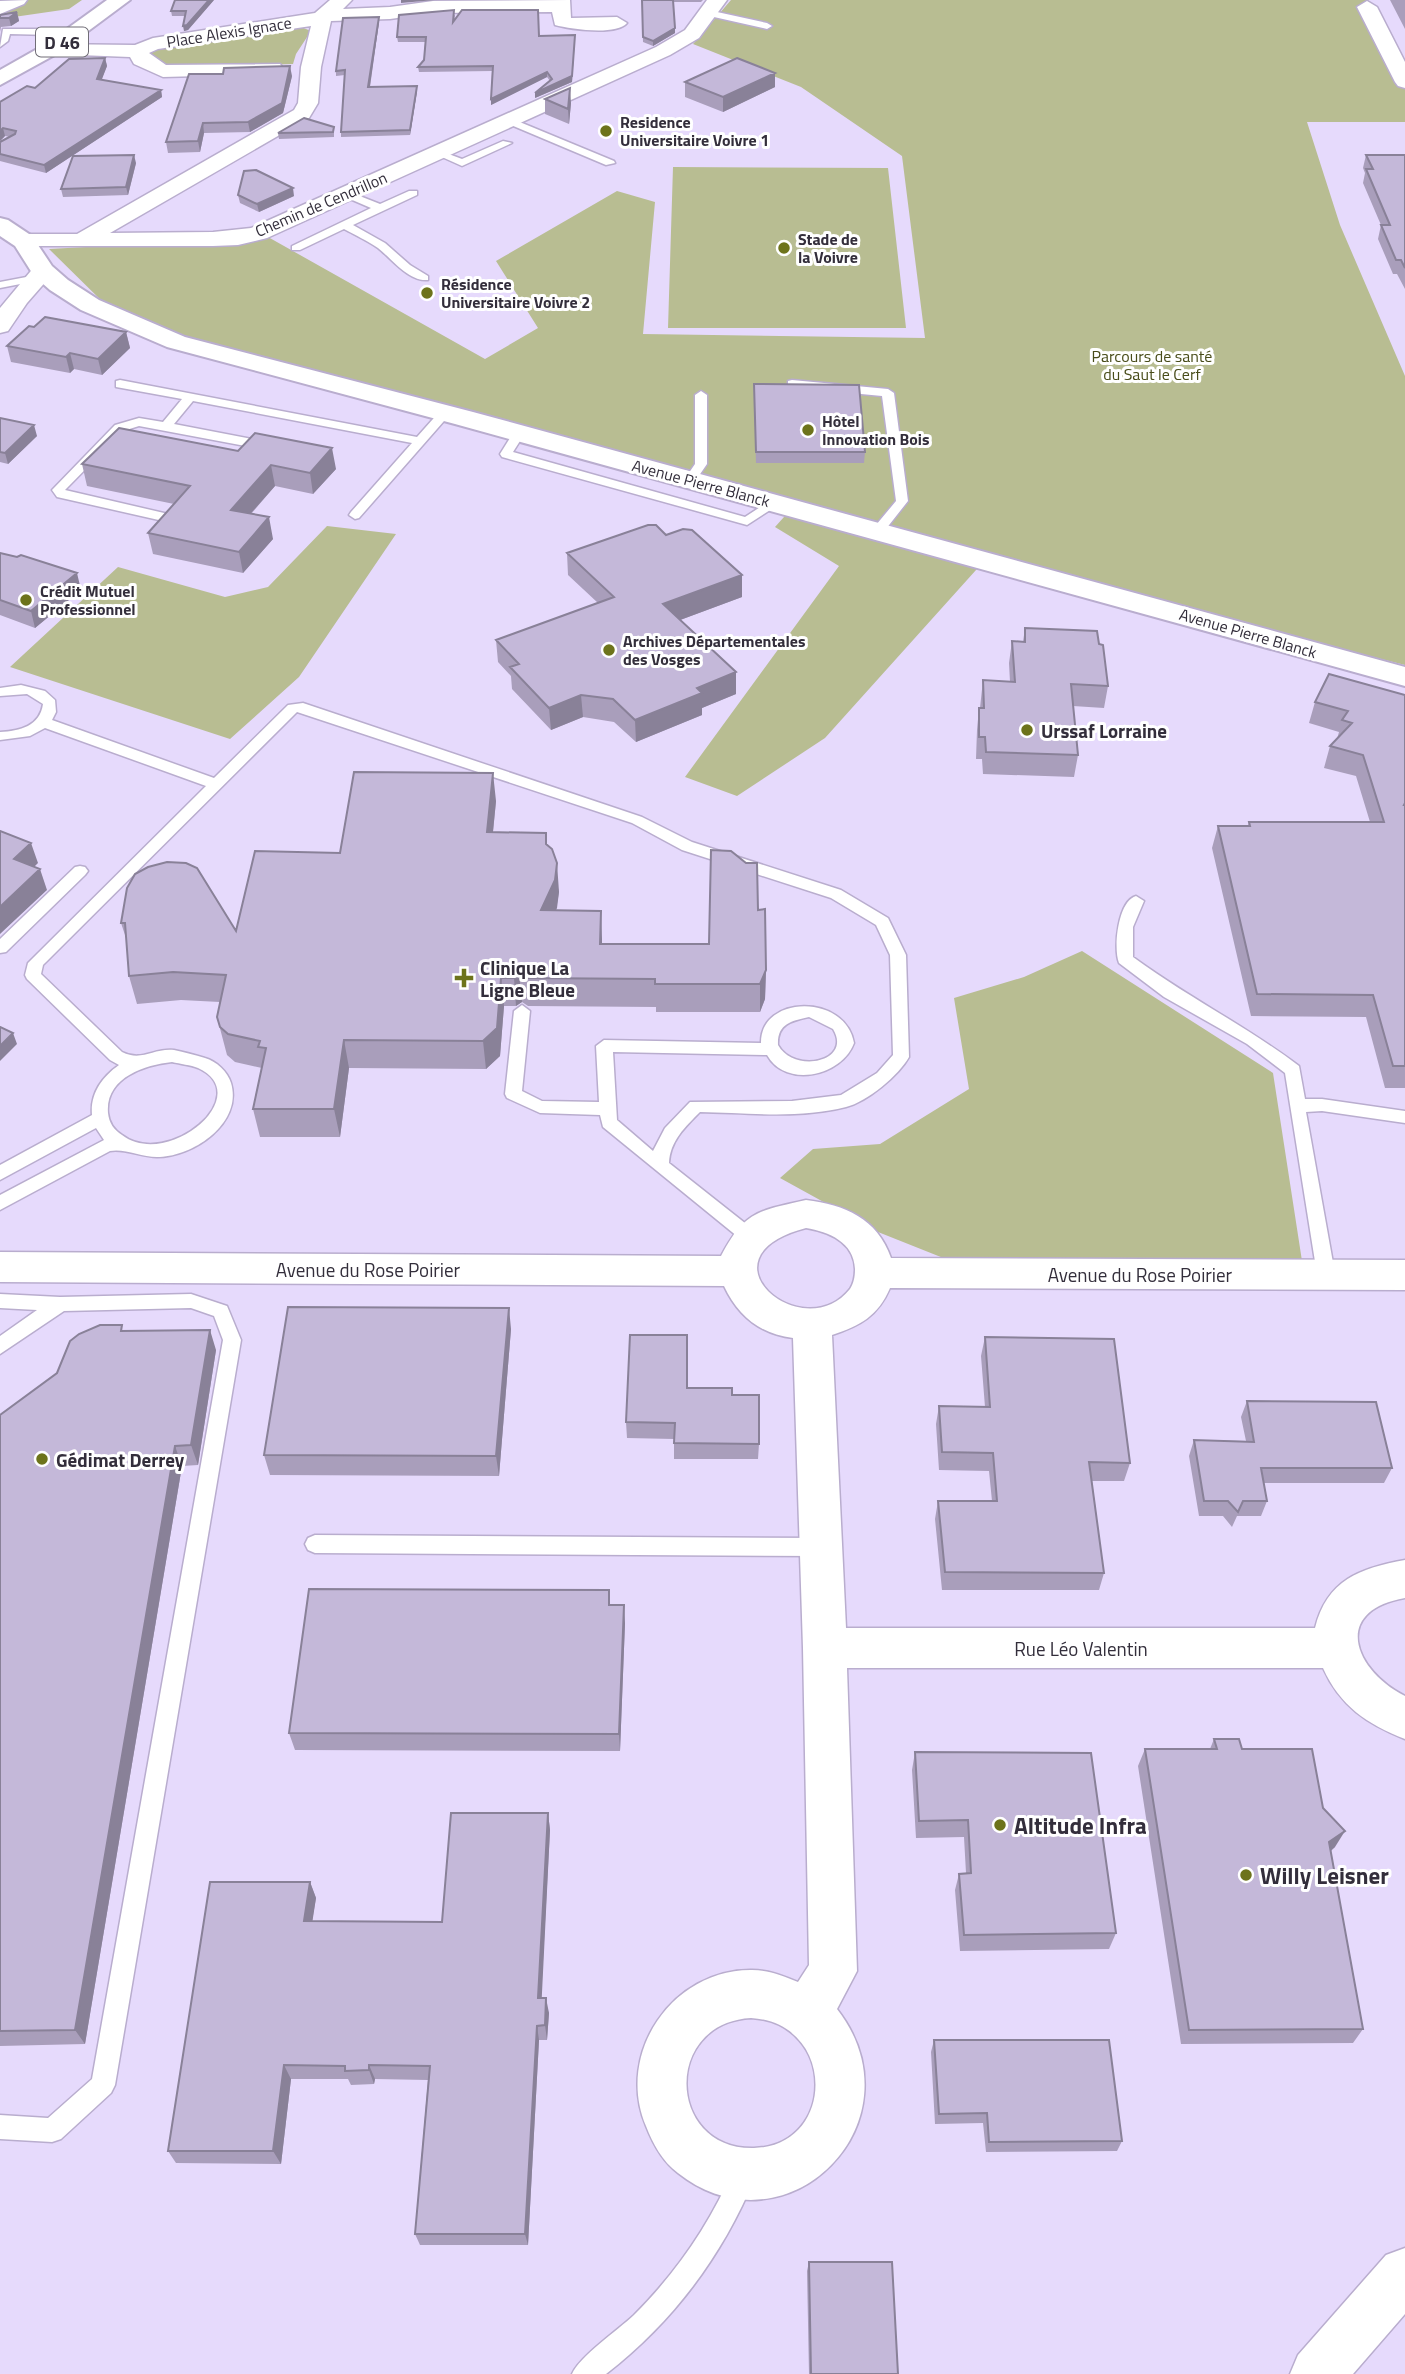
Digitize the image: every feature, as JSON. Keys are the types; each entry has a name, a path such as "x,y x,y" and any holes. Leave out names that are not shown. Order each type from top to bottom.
{"street":[{"path":"0,64 52,40 95,0"},
{"name":"D 46","path":"0,79 52,40 120,0"},
{"path":"82,240 302,114 308,103 311,67 322,16 342,0"},
{"path":"619,0 619,66 625,69"},
{"path":"560,3 562,21 574,24 617,23"},
{"name":"Place Alexis Ignace","path":"52,40 138,51 152,44 387,7 560,3"},
{"name":"Chemin de Cendrillon","path":"24,241 238,238 259,233 438,153 470,130 510,121 625,69 691,34 713,6"},
{"path":"1367,7 1405,82"},
{"name":"Place Alexis Ignace","path":"138,51 141,60 163,71 311,67"},
{"path":"150,199 224,183 238,157 234,152"},
{"path":"0,225 24,241"},
{"name":"Avenue Pierre Blanck","path":"24,241 40,274 90,305 176,342 519,433 1405,677"},
{"path":"0,326 18,299 40,274"},
{"path":"806,1214 828,1217 848,1226 863,1239 872,1255 875,1273 872,1288 863,1302 849,1313 831,1321 811,1324 790,1322 769,1315 752,1303 741,1287 737,1271 739,1252 749,1236 765,1224 784,1216 806,1214"},
{"name":"Avenue du Rose Poirier","path":"0,1267 737,1271"},
{"name":"Avenue du Rose Poirier","path":"875,1273 1405,1275"},
{"path":"807,2013 833,1971 825,1648 811,1324"},
{"path":"1405,1579 1381,1581 1361,1590 1345,1605 1337,1625 1337,1648 1345,1670 1361,1690 1381,1707 1405,1718"},
{"name":"Rue Léo Valentin","path":"825,1648 1337,1648"},
{"path":"752,1991 781,1998 807,2013 826,2035 836,2062 840,2090 834,2119 819,2144 797,2163 772,2175 743,2177 715,2169 691,2152 672,2126 663,2095 664,2063 676,2034 696,2010 722,1996 752,1991"},
{"path":"1317,2374 1405,2274"}],"lane":[{"path":"713,6 768,26"},
{"path":"0,21 6,31 5,39 0,44"},
{"path":"6,31 52,40"},
{"path":"510,121 610,163"},
{"path":"438,153 462,163 507,143"},
{"path":"296,248 413,193"},
{"path":"347,194 380,208"},
{"path":"345,225 381,245 406,267 424,278"},
{"path":"0,285 40,274"},
{"path":"120,384 420,441"},
{"path":"792,384 888,393 902,501 877,531"},
{"path":"690,480 701,464 701,395"},
{"path":"166,426 190,397"},
{"path":"355,515 445,413"},
{"path":"172,519 61,494 58,490 119,428 139,422 275,448"},
{"path":"519,433 506,454 747,521 775,503"},
{"path":"0,692 27,689 46,697 50,703 50,711 43,722 28,732 0,736"},
{"path":"132,1065 116,1056 33,975 36,963 293,708 303,707 638,820 687,846 836,894 882,922 898,955 901,1057 883,1077 845,1101 792,1107 696,1106 672,1130 659,1153 660,1166"},
{"path":"43,722 216,784"},
{"path":"0,948 80,871"},
{"path":"1136,901 1125,927 1125,959 1170,993 1253,1041 1293,1070 1326,1274"},
{"path":"522,1011 513,1094 540,1107 608,1109"},
{"path":"749,1236 609,1123 604,1046 769,1049 787,1064 813,1068 837,1059 843,1052 845,1034 840,1026 822,1014 796,1012 774,1022 767,1040 769,1049"},
{"path":"0,1203 105,1146 118,1143 152,1151 172,1149 191,1142 215,1124 227,1102 227,1088 221,1074 200,1061 172,1056 152,1058 132,1065 116,1076 104,1090 98,1104 98,1119 105,1132 118,1143"},
{"path":"1297,1106 1322,1105 1405,1117"},
{"path":"0,1173 98,1119"},
{"path":"0,1301 60,1304 191,1301 221,1311 232,1340 103,2085 52,2130 0,2127"},
{"path":"0,1346 60,1304"},
{"path":"315,1544 821,1547"},
{"path":"585,2374 613,2353 669,2297 722,2225 743,2177"}],"green space":[{"path":"24,0 82,0 69,9 0,19 0,11"},
{"name":"Parcours de santé du Saut le Cerf","path":"731,0 1368,0 1405,89 1405,122 1307,122 1340,225 1405,376 1405,665 985,560 825,738 737,796 685,777 839,566 775,527 793,507 252,366 113,312 49,249 268,237 485,359 538,328 496,261 617,191 655,202 643,334 925,338 902,156 801,87 693,44"},
{"path":"301,27 311,31 296,54 293,64 172,68 149,57 152,48"},
{"name":"Stade de la Voivre","path":"673,167 888,168 906,328 668,328"},
{"path":"327,526 396,534 299,677 230,739 10,667 118,567 225,597 268,587"},
{"path":"1082,951 1273,1073 1302,1261 981,1273 878,1232 780,1178 813,1149 880,1144 969,1089 954,998 1024,977"}],"building":[{"path":"175,0 209,0 187,25 183,26 186,11 171,11"},
{"path":"642,0 673,0 675,28 653,41 643,37"},
{"path":"454,10 453,22 462,10 538,10 539,36 575,35 572,76 535,93 552,79 547,72 491,99 493,66 418,67 424,60 426,37 397,37 399,15"},
{"path":"17,12 9,18 0,18 0,15"},
{"path":"379,17 368,87 417,86 410,130 341,132 345,70 336,71 343,18"},
{"path":"105,58 97,79 161,90 44,165 0,154 0,142 16,131 3,128 0,131 0,102 27,86 35,88 69,59"},
{"path":"737,58 775,73 723,97 685,82"},
{"path":"290,66 282,103 248,122 203,123 198,141 166,142 189,74 223,74 224,68"},
{"path":"570,88 568,109 545,99"},
{"path":"304,118 334,127 333,132 278,133"},
{"path":"134,155 126,187 61,189 73,156"},
{"path":"1366,155 1405,155 1405,268 1401,260 1396,260 1381,225 1390,225 1366,169 1373,169"},
{"path":"256,170 293,188 257,204 238,195 244,171"},
{"path":"45,317 126,332 98,359 70,353 66,357 7,346 29,326 34,327"},
{"name":"Hôtel Innovation Bois","path":"754,384 859,385 865,452 756,452"},
{"path":"0,418 34,425 5,453 0,452"},
{"path":"119,428 238,451 255,433 332,448 310,473 271,465 231,510 269,517 239,552 148,533 190,486 82,464"},
{"name":"Archives Départementales des Vosges","path":"648,525 656,525 666,535 683,529 692,530 742,575 663,604 736,672 697,688 702,693 635,720 613,699 581,695 549,708 510,667 519,664 496,640 614,597 567,553"},
{"path":"0,553 17,557 21,555 77,573 31,611 0,600"},
{"path":"1025,628 1097,631 1099,644 1103,645 1108,686 1071,684 1078,755 986,752 985,737 979,737 979,708 984,708 983,680 1015,682 1012,641 1025,642"},
{"path":"1329,674 1405,695 1405,1066 1393,1066 1373,995 1257,994 1218,826 1250,826 1249,822 1384,822 1363,755 1330,746 1352,723 1342,720 1348,711 1315,702"},
{"path":"354,772 493,773 487,832 546,833 546,844 552,849 557,863 555,880 541,910 601,911 600,944 709,944 711,850 731,851 746,863 757,863 758,910 765,909 766,970 760,984 655,984 655,979 525,978 519,974 514,978 501,978 497,1028 483,1041 344,1040 334,1109 253,1109 266,1048 258,1047 260,1041 228,1034 220,1027 217,1017 226,975 173,972 129,976 125,923 121,923 127,888 135,874 148,867 167,862 186,863 197,868 236,931 255,851 340,853"},
{"path":"0,831 31,843 14,859 40,869 0,907"},
{"path":"0,1027 13,1033 0,1046"},
{"path":"288,1307 509,1308 496,1456 264,1455"},
{"path":"100,1325 122,1325 121,1331 210,1330 191,1445 175,1446 75,2030 0,2031 0,1415 57,1373 70,1341"},
{"path":"630,1335 687,1335 687,1388 732,1388 732,1395 759,1395 759,1444 674,1443 675,1423 626,1422"},
{"path":"985,1337 1114,1339 1130,1463 1089,1462 1104,1573 945,1572 938,1501 997,1501 993,1453 942,1452 939,1406 990,1407"},
{"path":"1247,1401 1376,1402 1392,1468 1261,1468 1267,1501 1243,1501 1238,1512 1228,1501 1204,1501 1194,1440 1254,1442"},
{"path":"309,1589 609,1590 609,1605 624,1605 619,1734 289,1733"},
{"path":"1214,1739 1239,1739 1242,1749 1312,1749 1323,1808 1345,1831 1329,1842 1363,2029 1189,2030 1145,1749 1217,1749"},
{"path":"915,1752 1091,1753 1116,1933 964,1935 959,1874 971,1873 968,1820 919,1821"},
{"path":"451,1813 548,1813 538,1998 546,1998 545,2025 537,2026 525,2234 415,2234 430,2066 369,2065 369,2070 345,2071 345,2066 284,2065 273,2151 168,2151 210,1882 310,1882 304,1921 442,1922"},
{"path":"934,2040 1109,2040 1122,2141 989,2142 987,2113 939,2114"},
{"path":"809,2262 892,2262 898,2374 811,2374"}],"place":[{"name":"Residence Universitaire Voivre 1","path":"606,131"},
{"name":"Stade de la Voivre","path":"784,248"},
{"name":"Résidence Universitaire Voivre 2","path":"427,293"},
{"name":"Hôtel Innovation Bois","path":"808,430"},
{"name":"Crédit Mutuel Professionnel","path":"26,600"},
{"name":"Archives Départementales des Vosges","path":"609,650"},
{"name":"Urssaf Lorraine","path":"1027,730"},
{"name":"Clinique La Ligne Bleue","path":"464,978"},
{"name":"Gédimat Derrey","path":"42,1459"},
{"name":"Altitude Infra","path":"1000,1825"},
{"name":"Willy Leisner","path":"1246,1875"}]}
